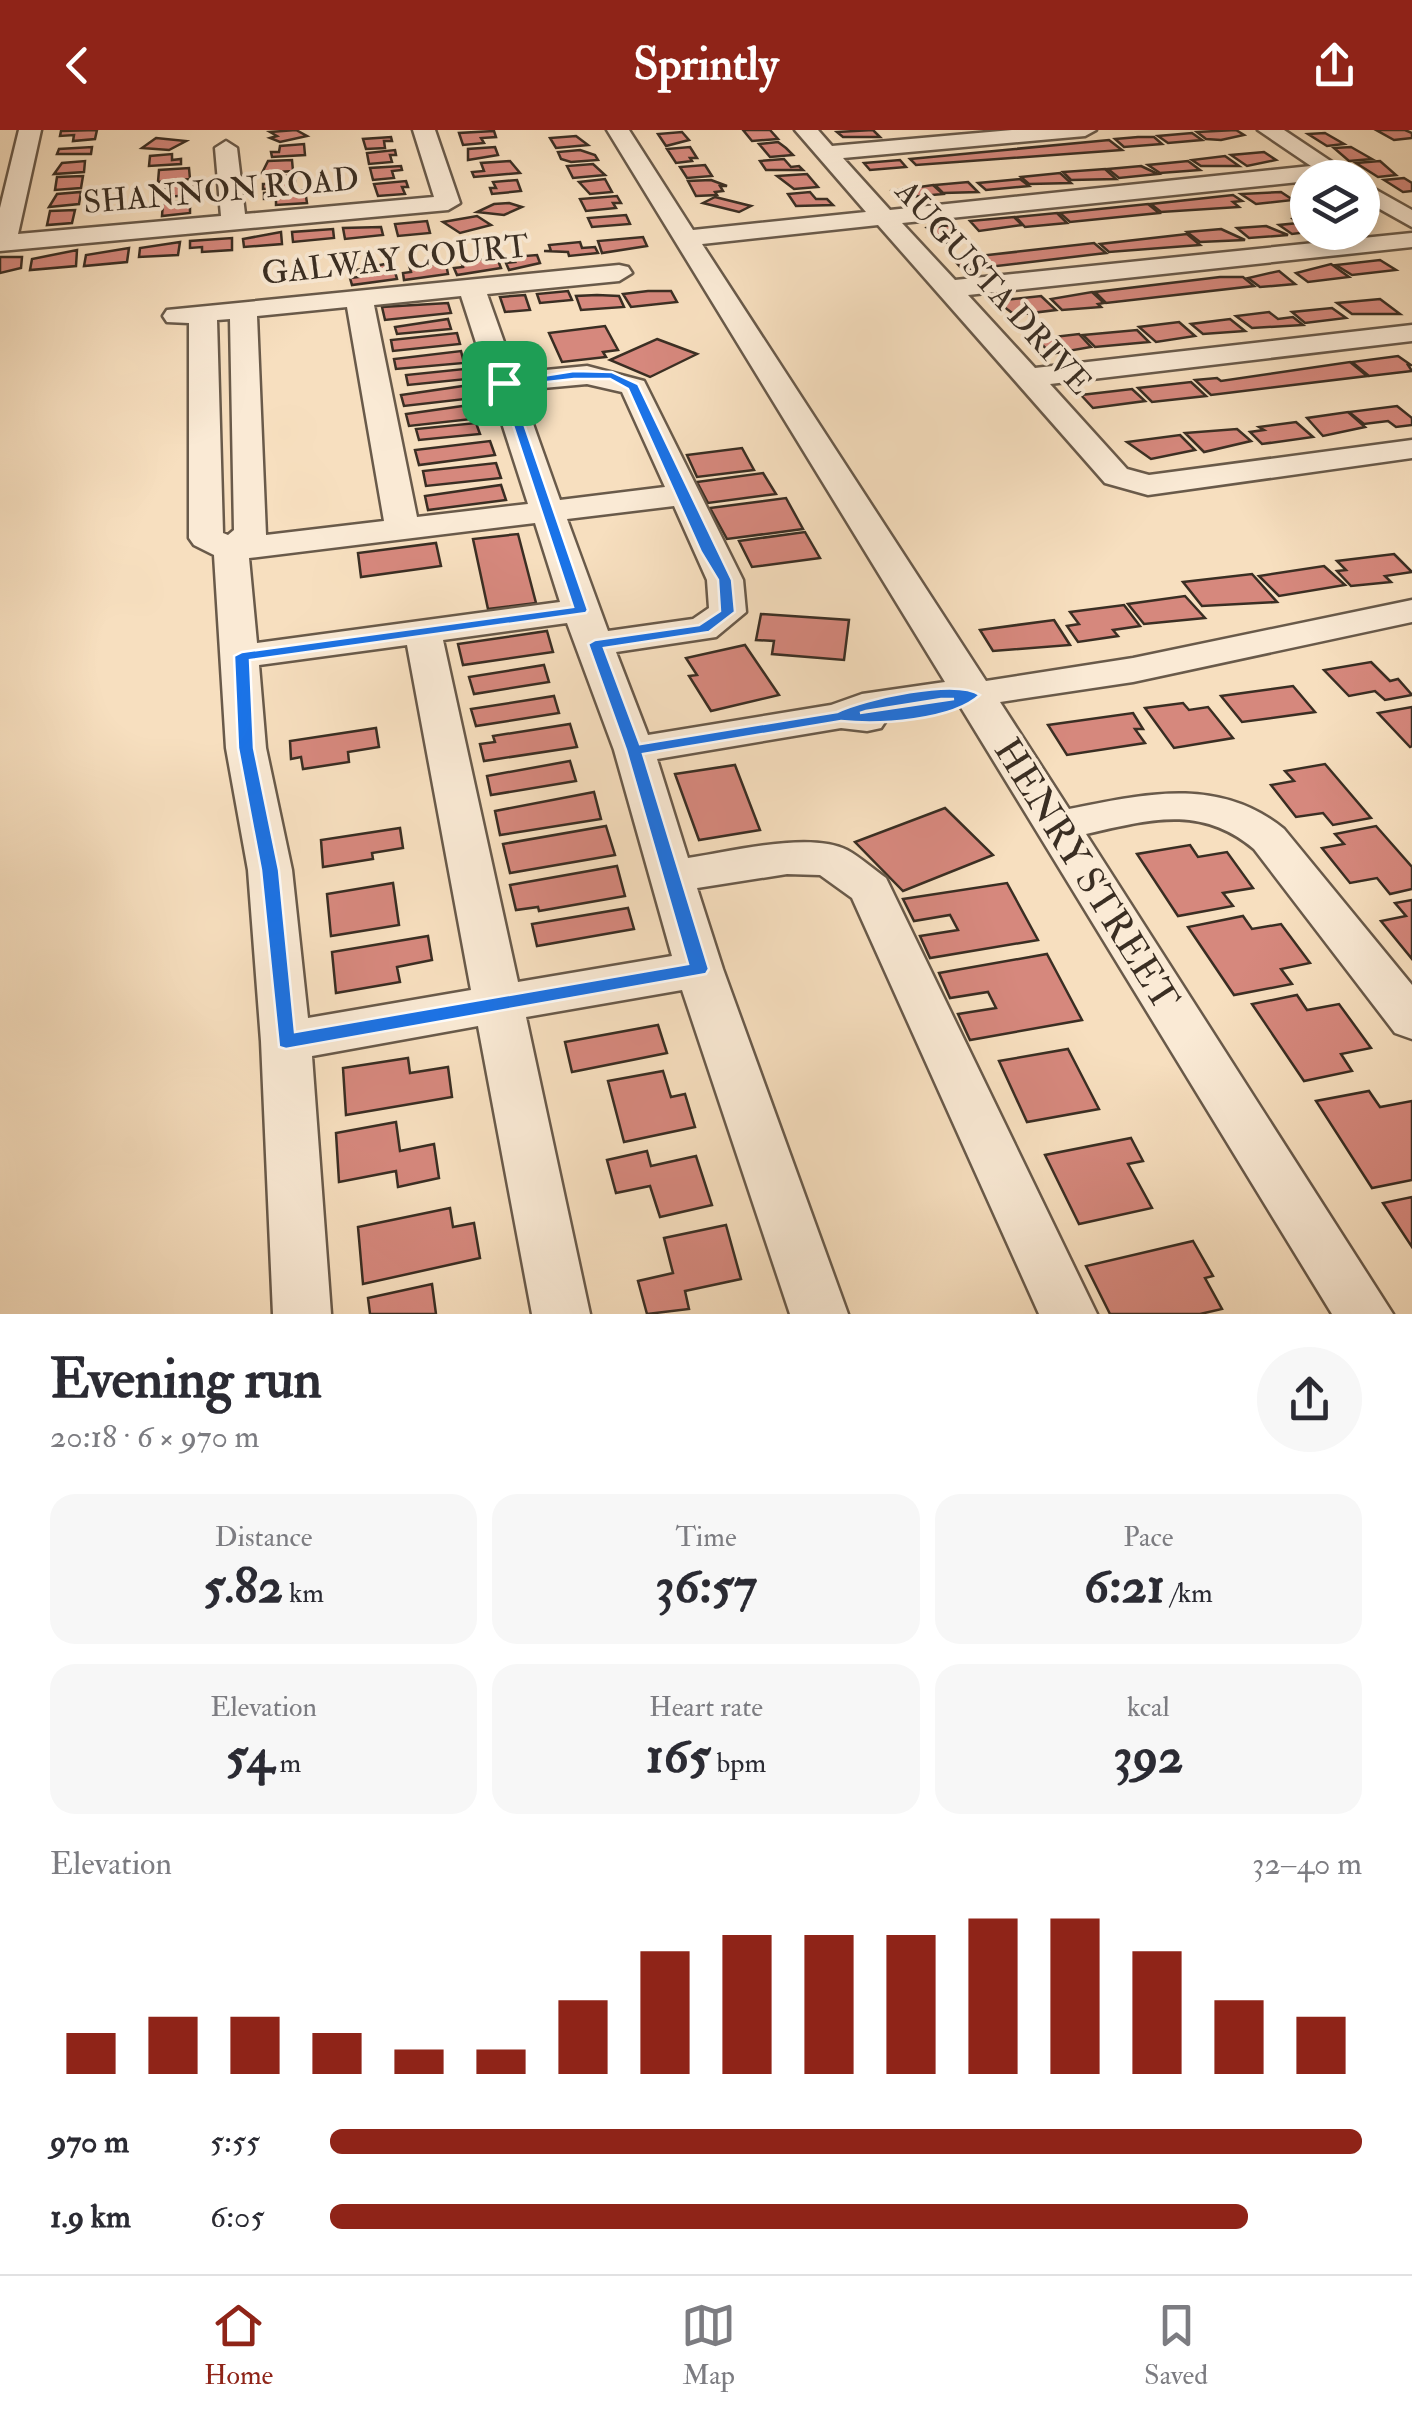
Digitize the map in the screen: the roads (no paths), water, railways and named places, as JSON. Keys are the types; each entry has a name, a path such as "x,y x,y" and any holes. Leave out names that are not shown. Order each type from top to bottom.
{"street":[{"path":"2,242 30,130"},
{"name":"SHANNON ROAD","path":"2,242 448,203 424,130"},
{"name":"HENRY STREET","path":"618,130 1364,1314"},
{"name":"AUGUSTA DRIVE","path":"806,130 1116,476 1148,485 1412,449"},
{"path":"827,153 1085,130"},
{"path":"1269,130 1317,160"},
{"path":"226,148 234,222"},
{"path":"683,234 1290,179"},
{"path":"1380,200 1412,220"},
{"path":"949,288 1412,240"},
{"name":"GALWAY COURT","path":"231,550 206,538 190,314 618,272"},
{"path":"472,287 634,750 699,969 819,1314"},
{"path":"358,298 403,530"},
{"path":"231,550 251,533 243,310"},
{"path":"1029,378 1412,333"},
{"path":"242,656 422,631 703,629 728,612 725,580 634,387 612,376 574,375 504,383"},
{"path":"231,550 684,496"},
{"path":"231,550 246,748 270,870 286,1041 302,1314"},
{"path":"634,750 841,716 869,719 953,706 972,695 1403,622"},
{"path":"422,631 561,1314"},
{"path":"1056,826 1184,804 1226,810 1249,821 1270,839 1412,1020"},
{"path":"672,876 787,860 830,860 870,889 1068,1314"},
{"path":"286,1041 699,969"}]}
